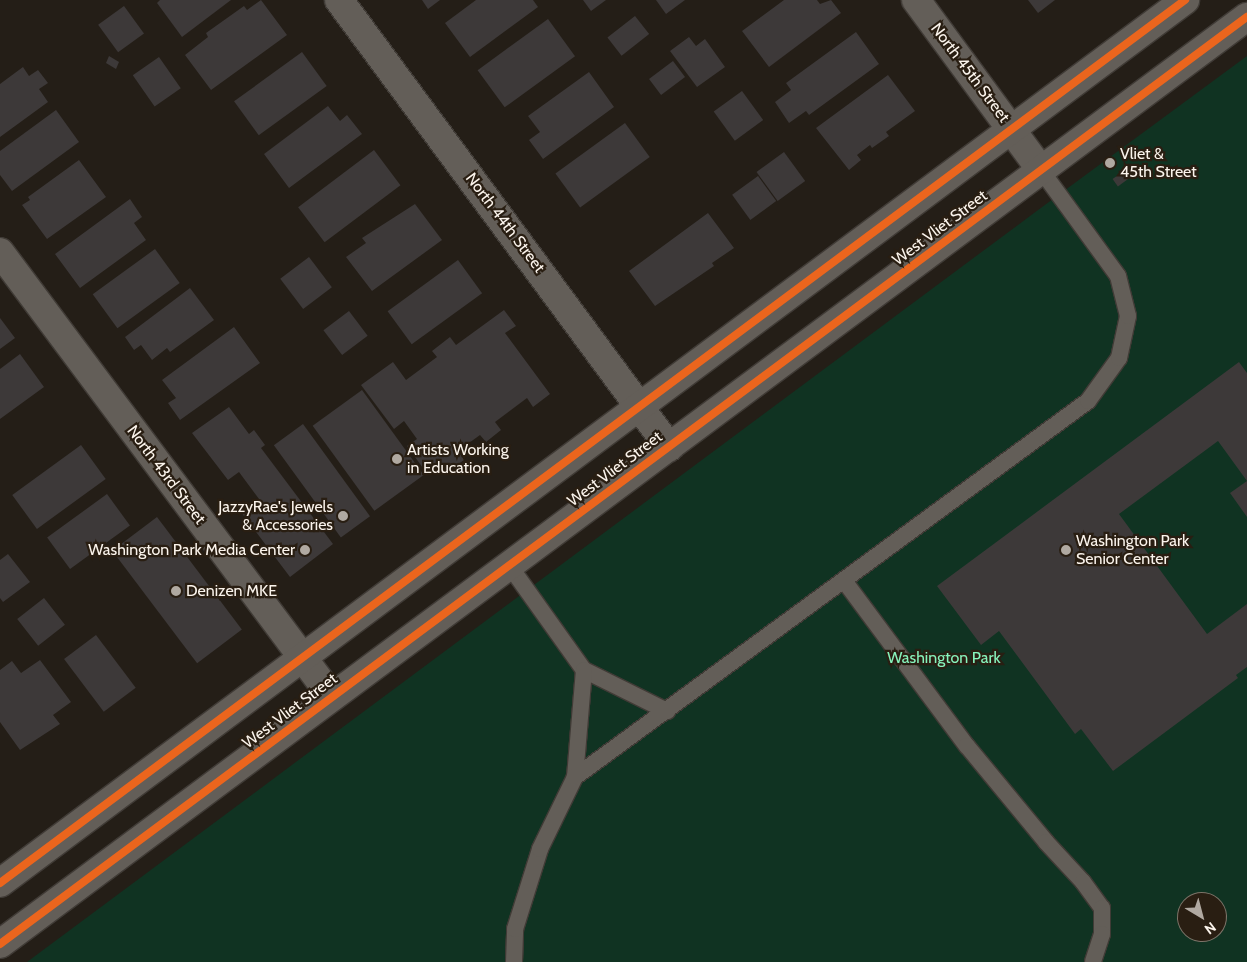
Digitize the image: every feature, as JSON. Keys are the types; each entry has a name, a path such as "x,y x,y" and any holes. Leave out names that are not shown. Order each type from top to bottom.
{"street":[{"name":"North 44th Street","path":"339,0 669,447"},
{"name":"North 45th Street","path":"916,0 1041,170"},
{"path":"0,883 1185,0"},
{"name":"West Vliet Street","path":"0,944 1247,17"},
{"name":"North 43rd Street","path":"0,252 332,697"}],"lane":[{"path":"575,777 845,582 1088,401 1119,358 1128,316 1118,276 1041,170"},
{"path":"509,565 584,670 667,711"},
{"path":"845,582 967,746 1046,842 1083,882 1102,908 1102,934 1093,962"},
{"path":"514,962 515,929 540,849 575,777 584,670"}],"green space":[{"name":"Washington Park","path":"1247,56 1247,962 27,962 1034,213"}],"building":[{"path":"160,0 231,0 182,37 157,3"},
{"path":"261,0 287,35 211,90 185,55 208,37 206,33 244,6 247,10"},
{"path":"422,0 440,0 428,9"},
{"path":"476,0 533,0 538,7 470,57 445,23"},
{"path":"583,0 606,0 591,11"},
{"path":"656,0 685,0 666,14"},
{"path":"784,0 817,0 820,4 831,0 841,13 769,67 742,31"},
{"path":"1028,0 1055,0 1038,13"},
{"path":"124,6 144,34 118,52 98,25"},
{"path":"635,16 649,34 622,56 607,38"},
{"path":"548,19 575,56 505,107 478,70"},
{"path":"856,32 879,64 809,115 806,111 789,123 775,102 791,90 786,83"},
{"path":"689,37 696,46 705,39 725,67 697,87 670,51"},
{"path":"302,52 327,86 259,135 234,101"},
{"path":"109,56 119,62 116,69 106,63"},
{"path":"159,57 181,88 155,106 133,75"},
{"path":"673,61 685,77 661,95 649,79"},
{"path":"23,67 29,76 38,70 48,83 39,89 48,102 0,137 0,84"},
{"path":"589,72 614,107 543,159 529,140 540,132 528,116"},
{"path":"888,75 915,111 886,132 889,136 872,148 870,145 857,155 861,160 849,170 816,128"},
{"path":"742,91 763,120 735,141 714,112"},
{"path":"328,106 340,121 347,115 362,134 289,188 264,154"},
{"path":"56,110 79,142 12,191 0,175 0,151"},
{"path":"625,123 650,157 580,208 555,174"},
{"path":"374,150 400,185 325,242 298,207"},
{"path":"784,152 805,181 778,201 756,172"},
{"path":"79,160 106,197 47,239 22,205 30,200 28,197"},
{"path":"1132,165 1137,172 1118,186 1113,179"},
{"path":"758,176 776,201 750,220 732,195"},
{"path":"130,199 142,217 134,223 146,240 80,288 55,254"},
{"path":"415,204 442,240 372,291 346,257 366,243 362,238"},
{"path":"708,213 734,248 712,263 714,266 655,306 629,271"},
{"path":"155,249 180,283 117,328 93,294"},
{"path":"309,257 332,287 303,309 280,279"},
{"path":"458,260 482,293 412,344 388,311"},
{"path":"190,288 214,320 170,352 167,348 152,360 141,345 134,350 125,337"},
{"path":"504,310 516,326 505,333 550,394 533,407 527,398 495,422 501,430 486,442 480,435 458,451 464,460 447,472 442,464 428,475 407,446 417,439 404,421 394,429 361,385 393,362 406,380 437,357 432,351 450,337 456,345"},
{"path":"349,311 368,336 342,355 323,330"},
{"path":"0,318 15,338 0,349"},
{"path":"234,327 260,363 180,420 168,403 176,398 162,380"},
{"path":"20,354 44,387 0,419 0,369"},
{"name":"Washington Park Senior Center","path":"1239,362 1247,373 1247,481 1218,441 1119,514 1207,634 1247,604 1247,667 1236,675 1238,678 1113,771 1081,729 1075,734 999,631 981,645 937,586"},
{"path":"362,390 424,475 374,511 313,426"},
{"path":"229,407 249,434 254,430 265,445 261,448 333,544 290,577 241,512 259,499 239,472 228,480 192,433"},
{"path":"303,424 370,516 341,537 274,445"},
{"path":"81,445 106,479 37,529 12,495"},
{"path":"1247,481 1247,517 1230,493"},
{"path":"107,494 130,526 70,569 47,537"},
{"name":"Denizen MKE","path":"157,517 242,630 197,663 112,551"},
{"path":"8,554 30,582 3,602 0,598 0,560"},
{"path":"44,598 65,625 38,646 17,619"},
{"path":"96,635 136,688 104,712 64,659"},
{"path":"40,660 71,702 53,715 60,724 20,750 0,722 0,670 12,661 21,673"}],"cycle path":[{"path":"0,883 1185,0"},
{"path":"0,944 1247,17"}],"place":[{"name":"Vliet & 45th Street","path":"1110,163"},
{"name":"Artists Working in Education","path":"397,459"},
{"name":"JazzyRae's Jewels & Accessories","path":"343,516"},
{"name":"Washington Park Media Center","path":"305,550"},
{"name":"Washington Park Senior Center","path":"1066,550"},
{"name":"Denizen MKE","path":"176,591"}]}
